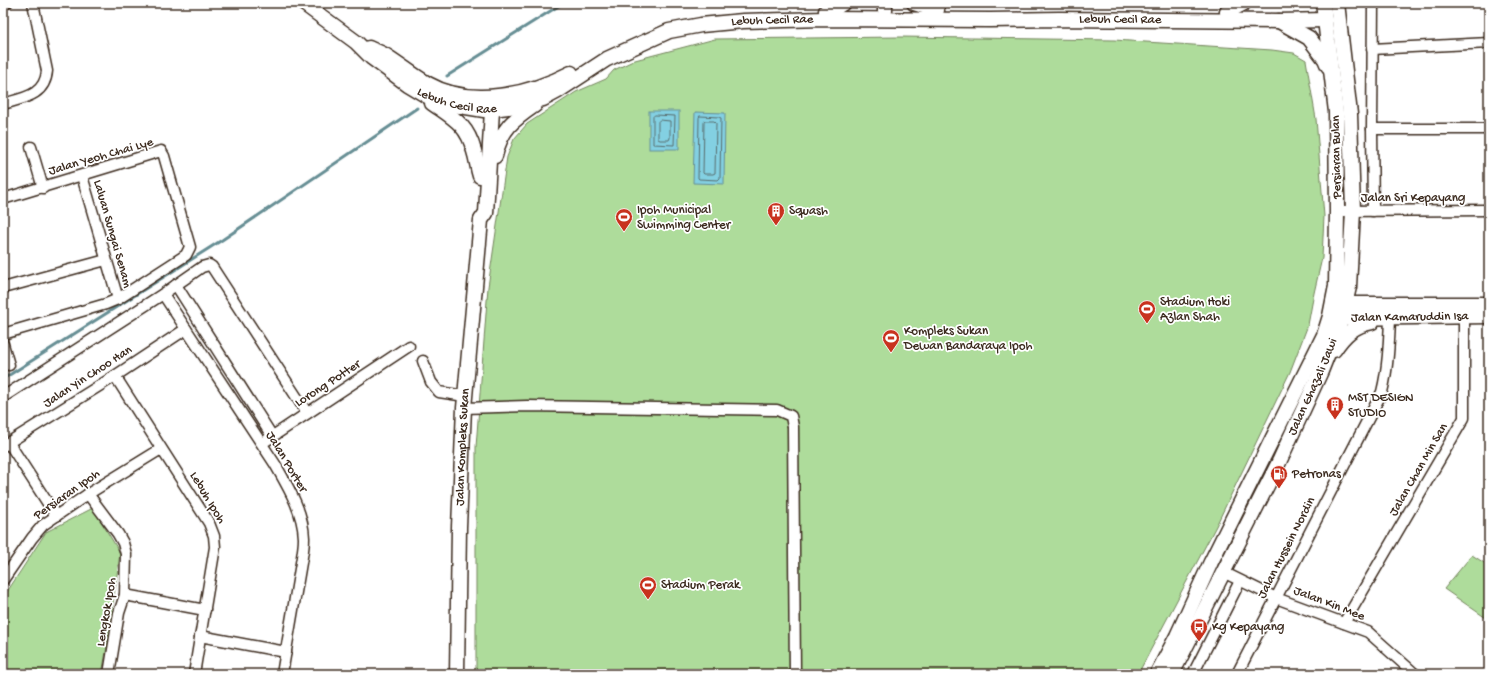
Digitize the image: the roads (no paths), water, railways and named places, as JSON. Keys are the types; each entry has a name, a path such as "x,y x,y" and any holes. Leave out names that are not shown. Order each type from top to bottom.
{"street":[{"path":"3,4 7,3"},
{"path":"3,104 35,94 44,84 46,78 47,71 33,3"},
{"name":"Lebuh Cecil Rae","path":"303,3 356,42 372,58 408,84 428,96 454,105 488,109 517,106 543,99 607,59 669,31 701,25 825,15 880,8 990,20 1059,19 1278,22 1326,11"},
{"path":"825,15 843,3"},
{"path":"914,3 935,15"},
{"path":"1227,12 1244,3"},
{"name":"Jalan Ghazali Jawi","path":"1172,674 1279,462 1321,370 1339,303 1349,287 1352,211 1350,114 1337,3"},
{"path":"1373,3 1373,211"},
{"path":"1326,11 1333,25 1337,45 1344,65"},
{"name":"Lebuh Cecil Rae","path":"356,42 387,56 428,84 443,91 462,95 489,97 517,94 532,90 563,77 660,28 700,18 825,15 935,15 988,12 1200,14 1227,12 1326,11"},
{"name":"Persiaran Bulan","path":"1326,11 1336,112 1336,286 1339,303"},
{"path":"1278,22 1309,38 1325,59 1331,72"},
{"path":"1372,49 1489,43"},
{"path":"443,91 450,96 477,101 488,109 496,102 515,99 526,95 532,90"},
{"path":"428,96 433,103 451,115 464,128 472,144 476,166 485,176 494,165 496,149 506,130 517,118 543,99"},
{"name":"Jalan Kompleks Sukan","path":"457,674 459,527 464,402 481,220 478,212 485,176 488,109"},
{"path":"1372,129 1489,129"},
{"path":"31,147 43,188"},
{"name":"Jalan Yeoh Chai Lye","path":"3,200 161,151 164,156 190,247 186,255 118,299"},
{"name":"Laluan Sungai Senam","path":"82,176 118,299"},
{"name":"Jalan Sri Kepayang","path":"1337,211 1489,210"},
{"path":"3,288 106,260"},
{"path":"3,397 163,294 205,265 209,265 212,267 307,413"},
{"path":"176,285 272,436"},
{"name":"Jalan Porter","path":"163,294 261,445 275,464 291,493 301,517 304,540 302,557 282,674"},
{"path":"3,334 106,304 118,299"},
{"name":"Jalan Kamaruddin Isa","path":"1339,303 1489,304"},
{"name":"Jalan Chan Min San","path":"1344,623 1464,418 1464,316"},
{"name":"Jalan Kamaruddin Isa","path":"1336,317 1489,316"},
{"name":"Jalan Ghazali Jawi","path":"1157,674 1324,335 1336,317"},
{"path":"1321,370 1340,342 1350,330 1356,326 1405,317"},
{"name":"Jalan Hussein Nordin","path":"1236,674 1382,392 1388,363 1390,319"},
{"name":"Jalan Yin Choo Han","path":"6,445 186,329"},
{"path":"3,344 9,365"},
{"name":"Lorong Potter","path":"261,445 272,436 409,346"},
{"path":"423,361 431,382 439,392 464,402 527,406 777,410 790,416 793,427 795,674"},
{"name":"Lebuh Ipoh","path":"115,376 209,523 214,536 215,547 194,674"},
{"path":"6,445 56,516"},
{"name":"Persiaran Ipoh","path":"3,580 32,538 44,525 88,494 161,449"},
{"path":"1249,486 1267,470 1279,462"},
{"name":"Lengkok Ipoh","path":"88,494 118,534 123,543 126,554 127,566 125,595 119,613 109,674"},
{"path":"1194,599 1200,597 1211,579 1223,572 1221,568 1221,561 1230,539 1231,532 1229,527"},
{"name":"Jalan Kin Mee","path":"1223,572 1276,598 1368,632 1415,674"},
{"path":"1193,674 1240,581"},
{"path":"125,595 205,610"},
{"path":"200,636 286,652"}],"water":[{"path":"649,111 679,111 679,149 649,149"},
{"path":"695,112 725,113 724,184 693,183"}],"waterway":[{"path":"447,76 560,5 570,3"},
{"path":"3,379 222,240 417,108"}],"place":[{"name":"Squash","path":"776,226"},
{"name":"Ipoh Municipal Swimming Center","path":"624,232"},
{"name":"Stadium Hoki Azlan Shah","path":"1147,324"},
{"name":"Kompleks Sukan Dewan Bandaraya Ipoh","path":"891,353"},
{"name":"MST DESIGN STUDIO","path":"1335,420"},
{"name":"Petronas","path":"1279,489"},
{"name":"Stadium Perak","path":"648,600"},
{"name":"Kg Kepayang","path":"1199,642"}]}
